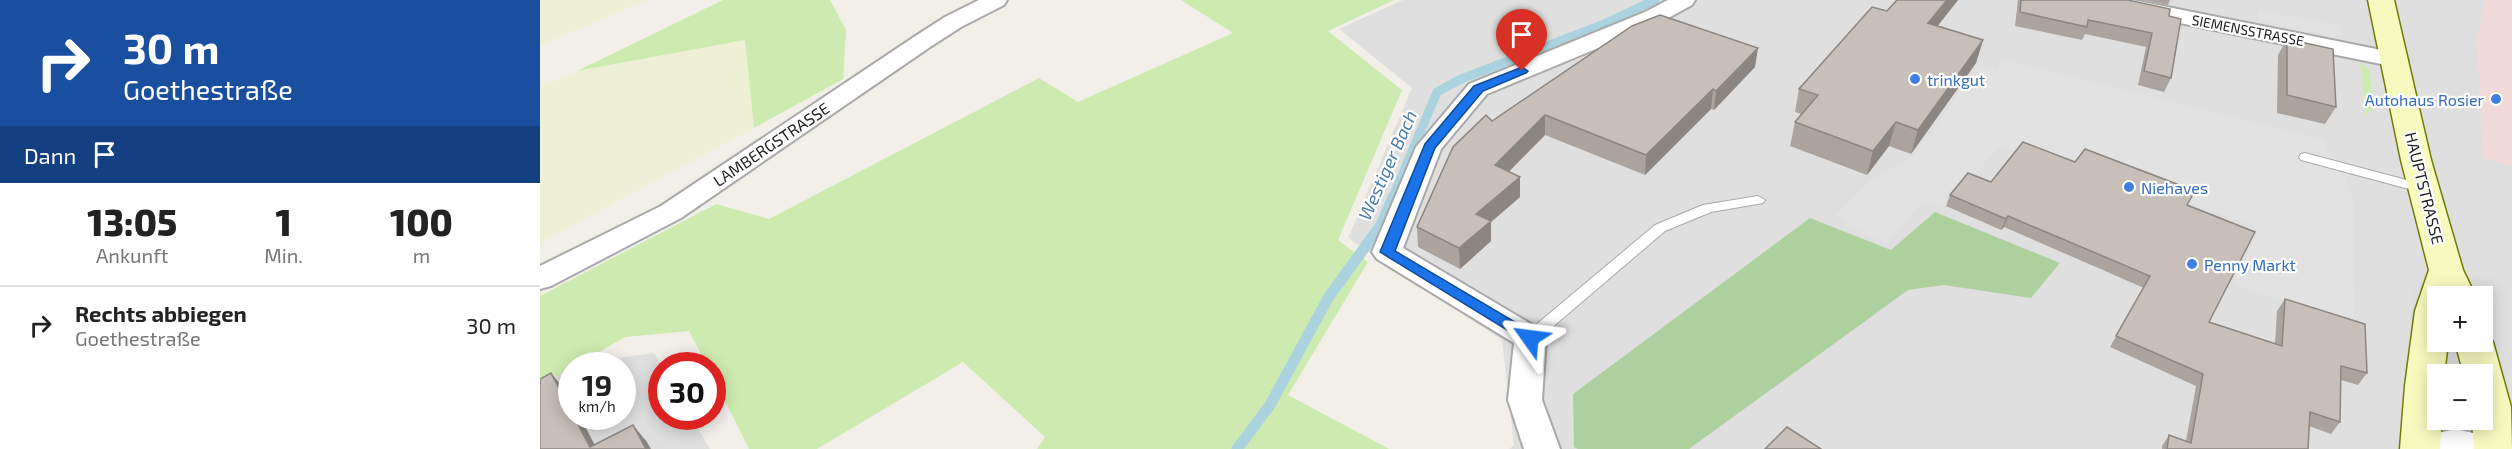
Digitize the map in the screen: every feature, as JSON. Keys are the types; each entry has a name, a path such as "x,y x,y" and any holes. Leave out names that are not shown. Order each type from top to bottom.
{"main road":[{"name":"HAUPTSTRASSE","path":"2381,0 2424,189 2452,284 2433,311 2424,386 2420,449"},
{"path":"2477,352 2491,407 2494,449"}],"street":[{"name":"LAMBERGSTRASSE","path":"540,279 671,212 922,42 953,22 996,0"},
{"path":"1542,449 1525,400 1530,338 1388,252 1429,147 1478,89 1653,17 1684,0"},
{"name":"SIEMENSSTRASSE","path":"2101,0 2396,60"},
{"path":"2433,449 2456,445 2476,449"}],"lane":[{"path":"2304,158 2424,189"},
{"path":"1530,338 1660,228 1708,208 1758,200"}],"shaded area":[{"path":"1403,0 2512,0 2512,449 1509,449 1514,445 1502,340 1348,238 1412,88 1339,29"},
{"name":"Autohaus Rosier","path":"2485,0 2512,0 2512,173 2510,165 2483,158 2477,39"},
{"path":"2258,10 2340,26 2342,38 2258,21"},
{"path":"2002,59 2326,140 2326,151 2341,167 2353,197 2354,320 2261,294 2233,283 2256,227 2077,160 2067,172 2001,145 1946,206 1920,204 1887,244 1835,216 1871,180 1915,155 1979,64 1997,70"},
{"path":"648,354 648,430 699,430 710,449 540,449 540,369 558,366 558,430 636,430 636,356"}],"green space":[{"path":"540,0 647,0 540,46"},
{"path":"723,0 830,0 846,30 843,79 754,128 745,40 577,71"},
{"path":"1181,0 1394,0 1328,31 1402,90 1338,240 1368,262 1288,395 1389,449 1037,449 1045,437 963,362 817,449 749,449 726,403 726,352 700,352 689,331 625,337 599,352 558,352 558,376 540,386 540,296 716,204 769,219 1039,78 1078,102 1233,33"},
{"path":"745,40 754,128 540,243 540,87 577,71"},
{"path":"2360,62 2370,69 2373,108 2366,115"},
{"path":"1935,212 2060,263 2031,298 1944,285 1908,290 1689,449 1578,449 1574,447 1573,394 1810,218 1891,250"}],"building":[{"path":"1897,0 1947,0 1928,23 1983,40 1918,130 1896,122 1873,151 1795,122 1818,95 1799,89 1872,7 1887,11"},
{"path":"2021,0 2128,0 2170,9 2169,16 2181,19 2171,78 2144,71 2152,33 2088,20 2087,27 2020,12"},
{"path":"1660,15 1758,48 1716,91 1713,89 1646,155 1545,115 1495,165 1520,177 1476,214 1491,221 1459,248 1417,227 1453,147 1486,115 1492,121 1632,26"},
{"path":"2287,39 2333,49 2336,107 2287,95"},
{"path":"2023,142 2075,162 2085,149 2195,191 2187,205 2255,232 2209,322 2282,346 2285,299 2365,324 2367,373 2341,366 2340,422 2310,412 2308,449 2167,449 2169,435 2191,443 2203,374 2116,336 2150,276 2008,216 2006,219 1950,195 1968,173 1991,182"},
{"path":"551,373 558,386 558,430 581,430 590,447 623,430 636,430 646,449 540,449 540,379"},
{"path":"1787,427 1821,449 1765,449"}],"waterway":[{"name":"Westiger Bach","path":"1392,199 1437,92 1461,79 1602,25 1655,0"},
{"name":"Westiger Bach","path":"1237,449 1270,405 1328,298 1381,225 1393,197"}],"place":[{"name":"trinkgut","path":"1915,79"},
{"name":"Autohaus Rosier","path":"2496,99"},
{"name":"Niehaves","path":"2129,187"},
{"name":"Penny Markt","path":"2192,264"}],"route":[{"path":"1522,71 1478,89 1429,147 1388,252 1530,338"}]}
